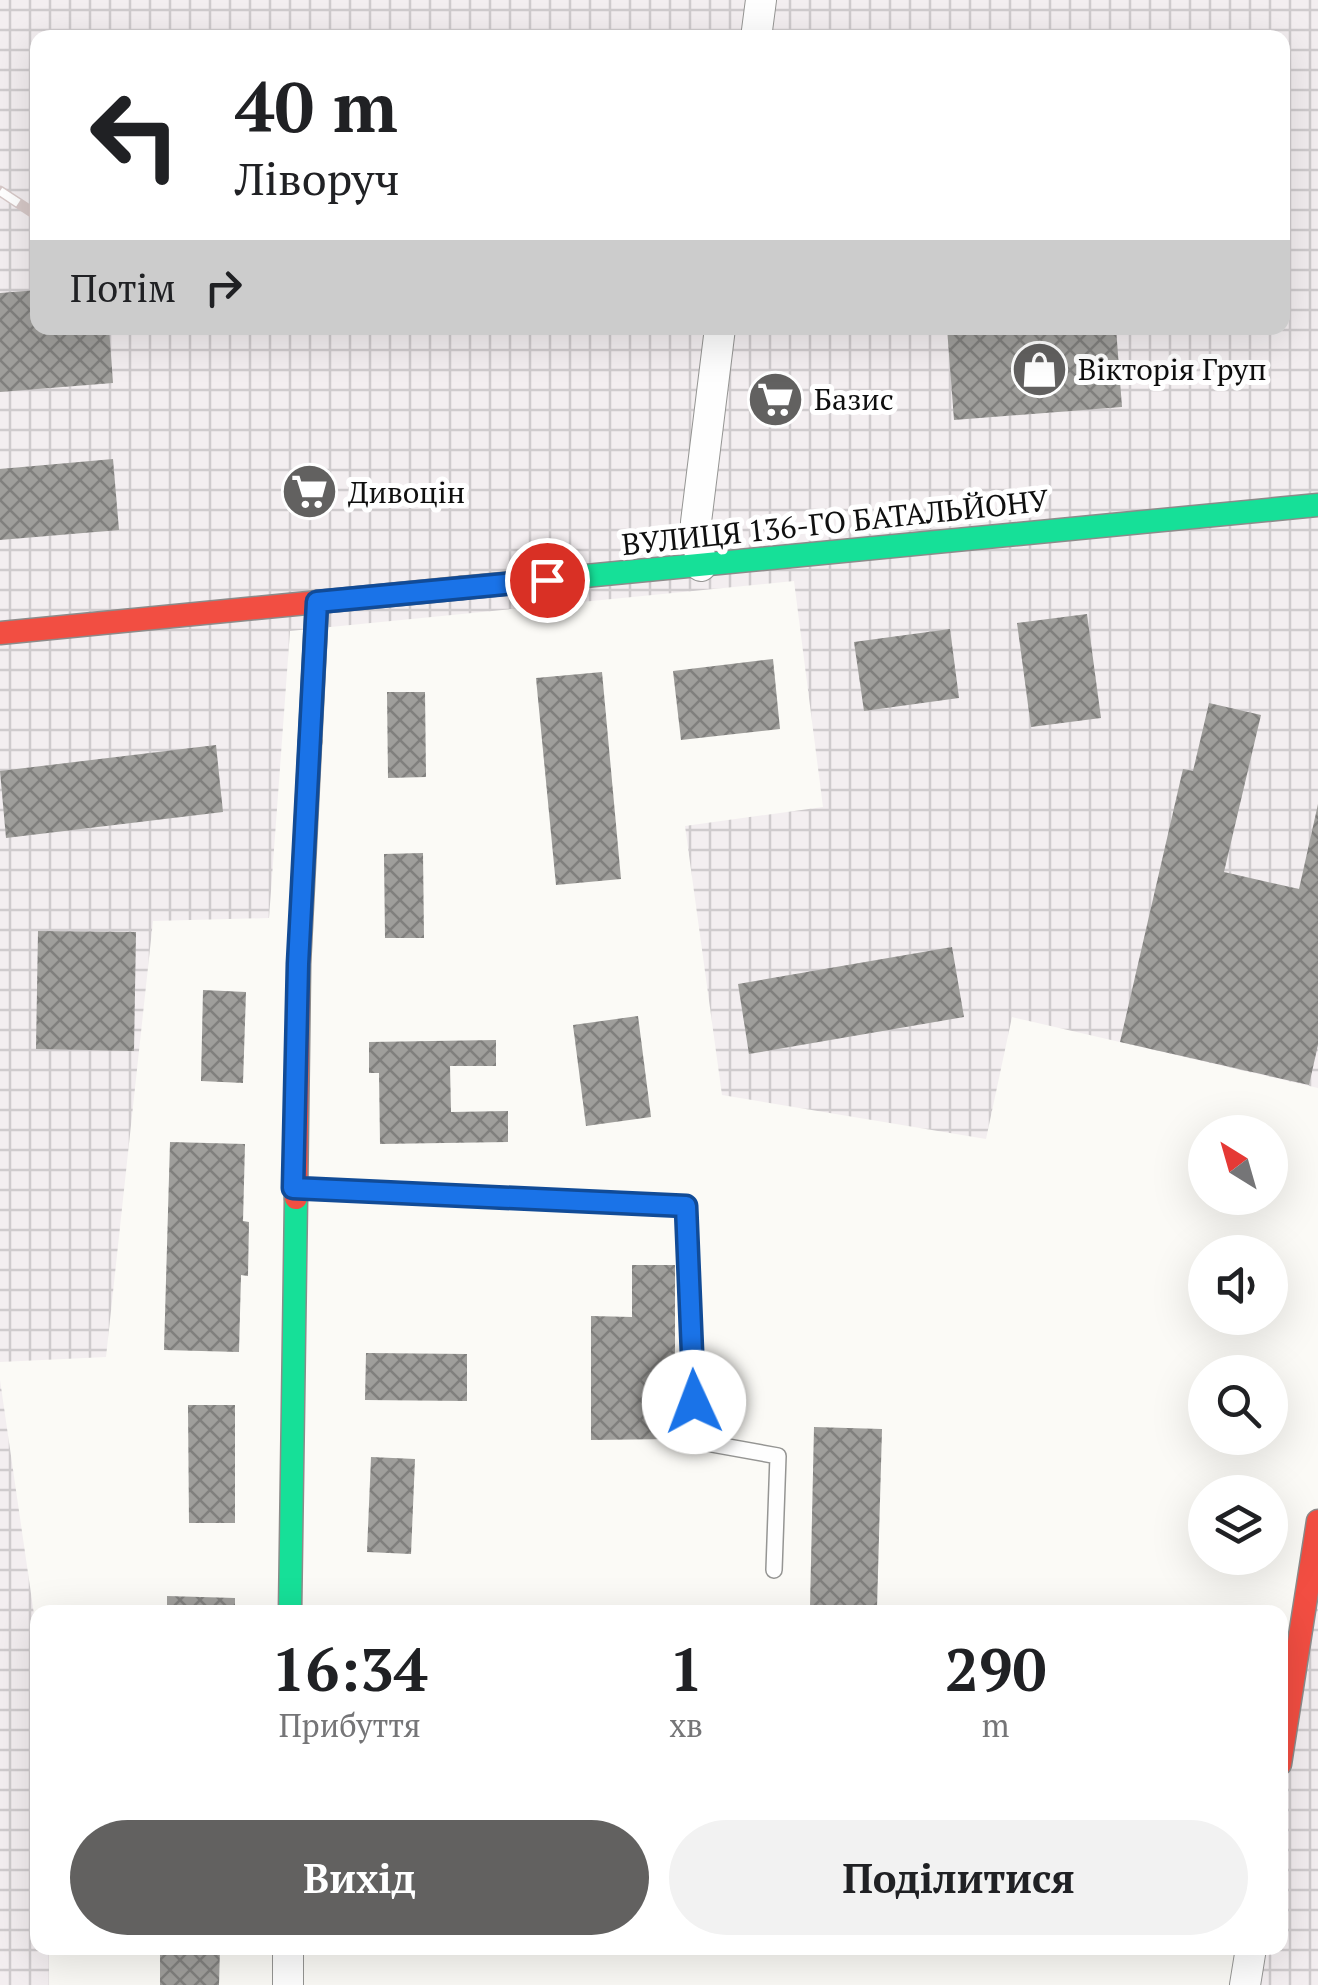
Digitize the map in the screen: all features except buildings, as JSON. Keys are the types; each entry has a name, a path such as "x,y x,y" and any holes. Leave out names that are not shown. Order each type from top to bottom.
{"street":[{"path":"757,30 761,0"},
{"path":"701,566 696,522 719,335"},
{"name":"ВУЛИЦЯ 136-ГО БАТАЛЬЙОНУ","path":"0,633 1318,505"},
{"path":"290,1605 298,964 317,602"},
{"path":"1288,1713 1318,1522"},
{"path":"288,1955 288,1985"},
{"path":"1245,1985 1250,1955"}],"lane":[{"path":"293,1188 686,1206 695,1441 778,1456 774,1570"}],"shaded area":[{"path":"0,0 1318,0 1318,1088 1012,1017 986,1139 722,1095 685,826 823,807 794,581 290,631 269,918 153,921 106,1357 0,1362"},
{"path":"0,1380 33,1605 30,1955 49,1955 49,1985 0,1985"},
{"path":"1318,1521 1318,1985 1245,1985 1250,1955 1288,1955 1288,1713"}],"railway":[{"path":"0,191 30,211"}],"traffic: fast":[{"path":"461,588 1318,505"},
{"path":"310,742 317,602"},
{"path":"290,1605 296,1198"}],"traffic: jam":[{"path":"0,633 461,588"},
{"path":"296,1198 299,964 310,742"},
{"path":"1288,1713 1318,1521"}],"place":[{"name":"Вікторія Груп","path":"1039,369"},
{"name":"Базис","path":"775,399"},
{"name":"Дивоцін","path":"309,492"}],"route":[{"path":"547,580 317,602 298,964 293,1188 686,1206 694,1402"}]}
